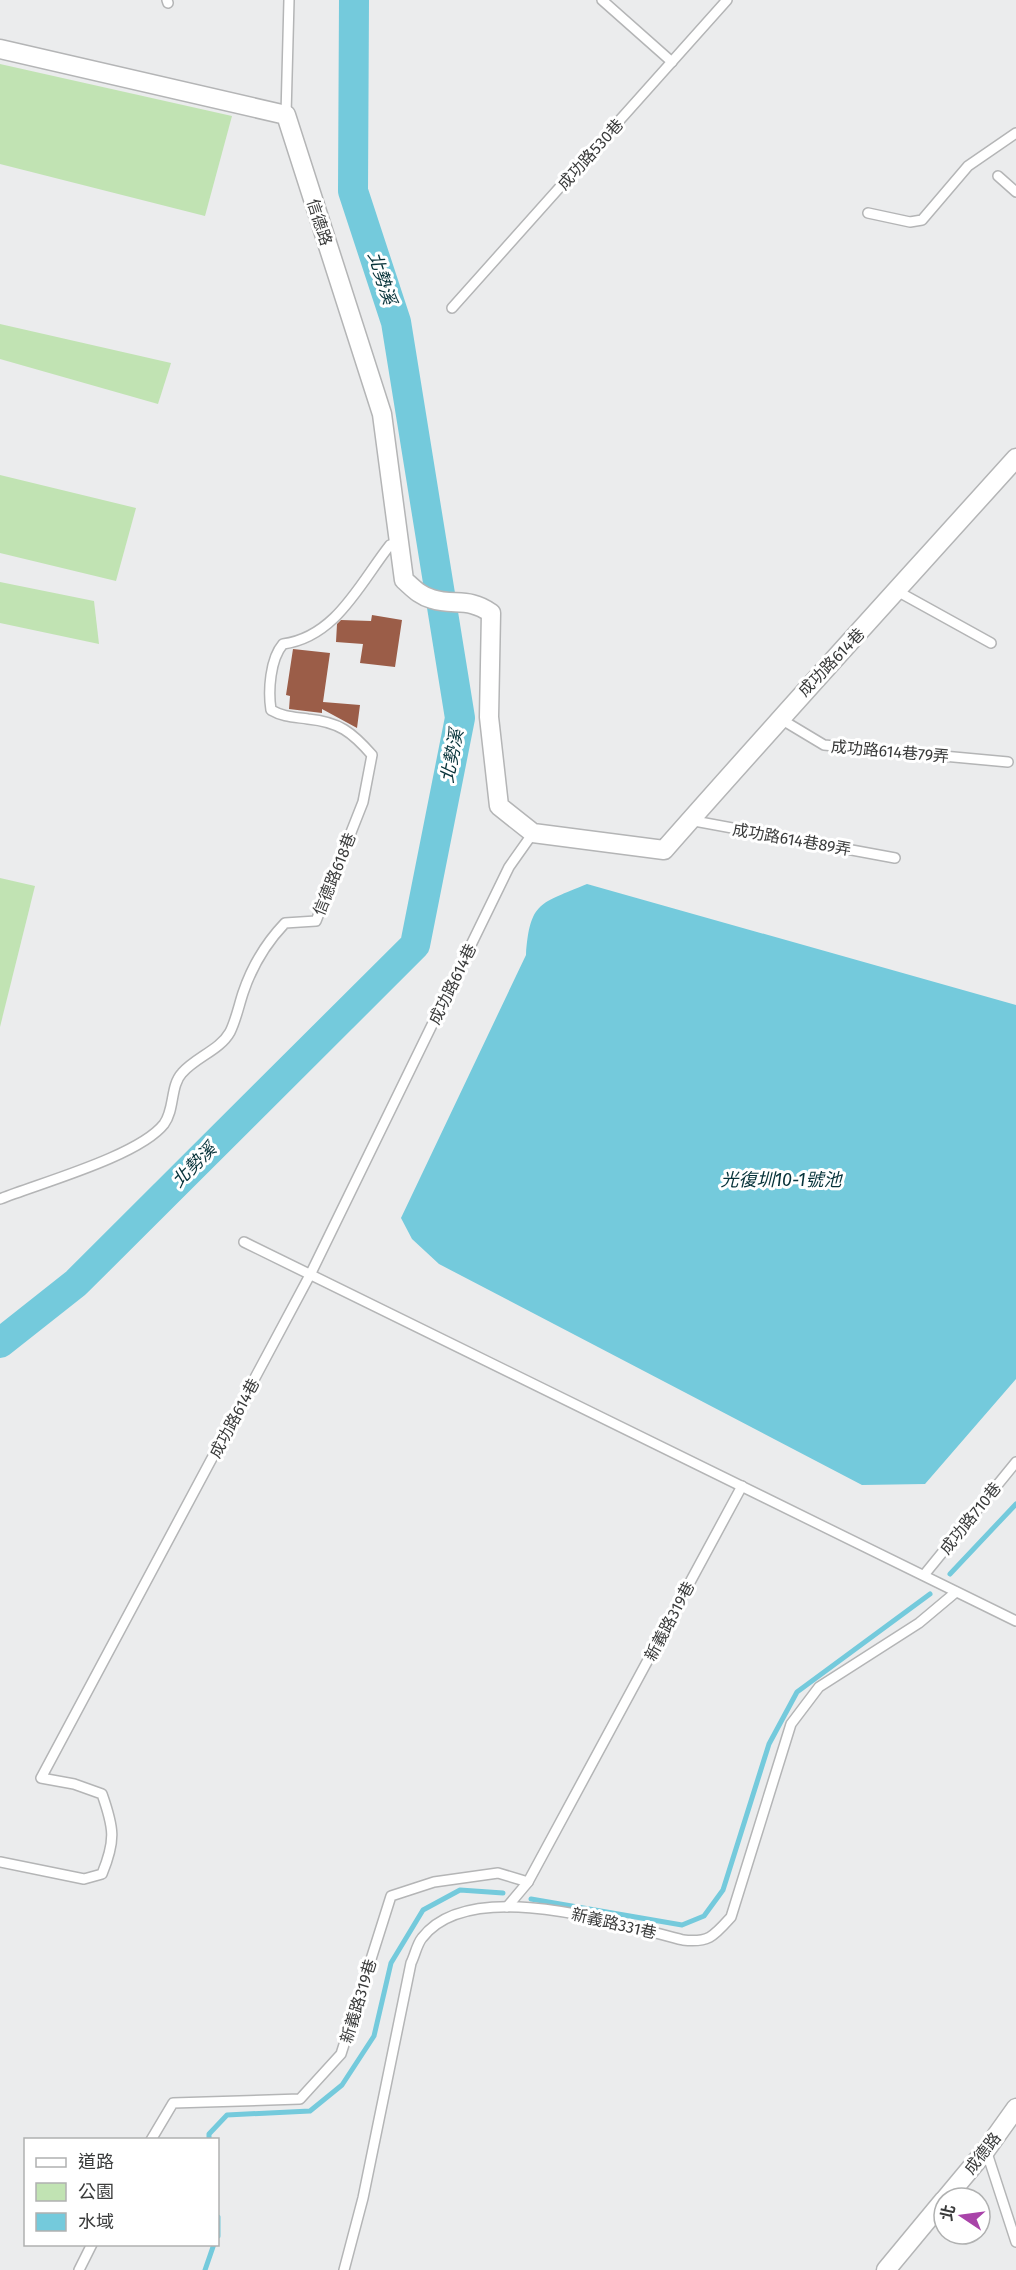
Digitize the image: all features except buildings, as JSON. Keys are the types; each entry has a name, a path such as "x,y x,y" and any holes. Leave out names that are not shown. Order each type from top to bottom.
{"street":[{"path":"0,49 286,115"},
{"name":"信德路","path":"286,115 382,414 404,580 420,594 434,600 477,603"},
{"name":"成功路614巷","path":"477,603 491,612 489,717 499,806 533,832 664,850 779,718 1016,458"},
{"name":"成德路","path":"956,2186 986,2150 1016,2108"},
{"name":"成德路","path":"886,2270 932,2215"}],"lane":[{"path":"286,115 289,0"},
{"path":"602,0 672,62"},
{"name":"成功路530巷","path":"452,308 727,0"},
{"path":"868,213 910,222 922,220 968,166 1016,133"},
{"path":"998,176 1016,192"},
{"name":"信德路618巷","path":"0,1199 102,1162 155,1133 165,1123 171,1111 181,1073 226,1038 232,1029 246,982 273,936 285,923 316,921 363,802 372,755 354,734 336,725 280,715 272,710 269,698 277,651 283,644 296,642 318,633 348,604 390,545 398,542"},
{"path":"897,591 991,643"},
{"name":"成功路614巷79弄","path":"779,718 824,745 1008,762"},
{"name":"成功路614巷89弄","path":"689,820 895,858"},
{"name":"成功路614巷","path":"0,1862 84,1879 102,1874 113,1847 110,1818 102,1794 74,1784 42,1778 311,1273 509,867 533,832"},
{"path":"244,1242 1016,1621"},
{"name":"成功路710巷","path":"924,1575 1016,1461"},
{"name":"新義路319巷","path":"507,1907 528,1882 742,1486"},
{"name":"新義路331巷","path":"344,2270 363,2198 411,1963 422,1938 438,1923 466,1910 507,1907 560,1910 683,1940 701,1942 716,1934 731,1917 791,1724 819,1687 919,1623 956,1592"},
{"name":"新義路319巷","path":"152,2138 173,2103 300,2099 341,2054 391,1896 434,1882 498,1872 528,1882"},
{"path":"986,2150 1016,2242"},
{"path":"79,2270 91,2246"}],"green space":[{"path":"0,64 232,116 205,216 0,164"},
{"path":"0,324 171,363 158,404 0,359"},
{"path":"0,475 136,508 116,581 0,553"},
{"path":"0,582 94,601 99,644 0,623"},
{"path":"0,878 35,886 0,1027"}],"water":[{"name":"光復圳10-1號池","path":"587,884 1016,1005 1016,1379 925,1484 862,1485 439,1264 412,1239 401,1218 526,955 528,937 535,914 548,901"}],"waterway":[{"name":"北勢溪","path":"0,1343 76,1283 415,945 460,718 396,322 353,191 354,0"},
{"path":"950,1574 1016,1504"},
{"path":"531,1899 682,1925 704,1916 723,1890 769,1744 797,1692 930,1594"},
{"path":"209,2138 209,2134 227,2115 310,2111 342,2085 374,2036 391,1963 423,1910 460,1890 503,1893"},
{"path":"205,2270 213,2246"}]}
